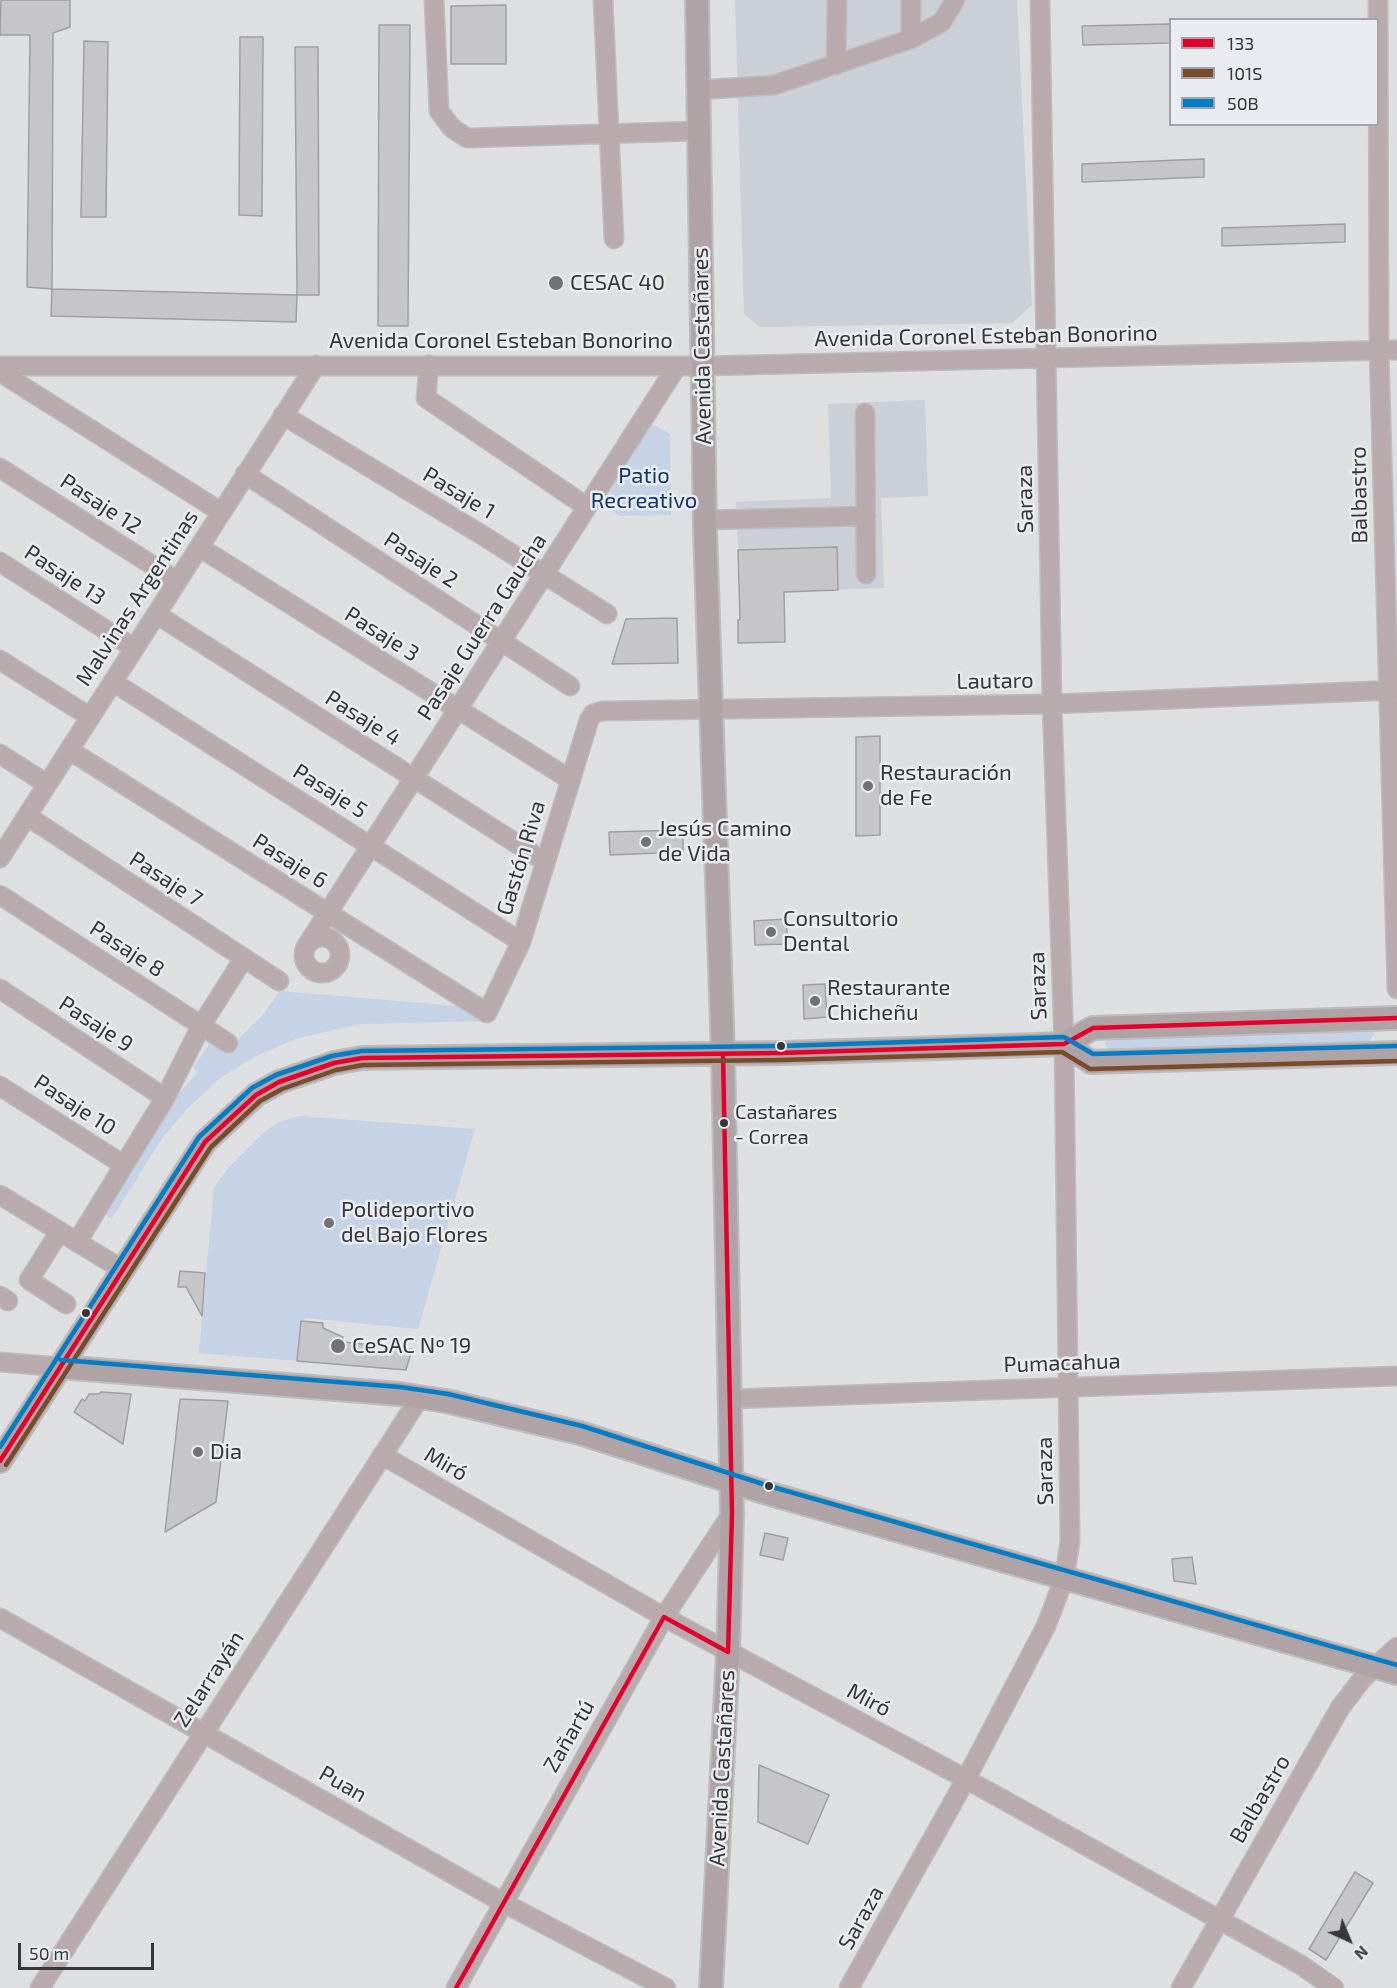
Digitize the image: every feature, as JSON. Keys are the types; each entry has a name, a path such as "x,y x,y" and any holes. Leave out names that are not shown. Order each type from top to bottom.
{"main road":[{"name":"Avenida Castañares","path":"697,0 705,520 723,1054 732,1480 728,1652 711,1988"},
{"path":"0,1461 205,1142 256,1095 300,1074 334,1063 362,1058 723,1054 1064,1044 1093,1028 1397,1018"},
{"path":"1064,1044 1091,1062 1397,1053"},
{"path":"60,1367 420,1397 580,1433 1064,1579 1387,1670"}],"street":[{"path":"434,0 439,111 452,128 468,138 698,131"},
{"path":"603,0 614,239"},
{"path":"836,65 837,0"},
{"path":"911,0 911,39"},
{"path":"698,90 774,85 911,39 942,22 955,0"},
{"name":"Saraza","path":"849,1988 966,1779 1046,1626 1064,1579 1070,1542 1064,1044 1052,704 1048,360 1040,0"},
{"name":"Balbastro","path":"1378,0 1379,18"},
{"name":"Balbastro","path":"1379,35 1388,350 1397,989"},
{"name":"Avenida Coronel Esteban Bonorino","path":"0,366 703,366 1048,360 1388,350"},
{"name":"Malvinas Argentinas","path":"1,855 316,365"},
{"path":"429,365 426,398 587,507"},
{"name":"Pasaje Guerra Gaucha","path":"306,947 677,366"},
{"path":"0,372 221,512"},
{"path":"865,413 866,574"},
{"name":"Pasaje 1","path":"283,416 607,614"},
{"name":"Pasaje 12","path":"0,468 177,581"},
{"name":"Pasaje 2","path":"245,474 570,686"},
{"path":"705,520 866,516"},
{"name":"Pasaje 3","path":"199,547 570,780"},
{"name":"Pasaje 13","path":"0,562 134,648"},
{"name":"Pasaje 4","path":"156,614 544,861"},
{"path":"0,660 90,717"},
{"name":"Pasaje 5","path":"113,682 521,942"},
{"name":"Lautaro","path":"593,714 602,711 1052,704 1392,690"},
{"name":"Gastón Riva","path":"487,1013 521,942 544,861 593,714"},
{"name":"Pasaje 6","path":"69,750 487,1013"},
{"path":"0,754 47,784"},
{"name":"Pasaje 7","path":"27,816 279,981"},
{"name":"Pasaje 8","path":"0,895 228,1043"},
{"path":"328,913 338,948 337,965 321,973 306,964 306,947 320,937 331,939 338,948"},
{"path":"77,1242 165,1098 201,1026 244,958"},
{"name":"Pasaje 9","path":"0,989 165,1098"},
{"name":"Pasaje 10","path":"0,1086 124,1164"},
{"path":"0,1195 123,1270"},
{"path":"60,1232 29,1280 66,1304"},
{"path":"0,1362 60,1367"},
{"name":"Pumacahua","path":"729,1399 1397,1376"},
{"name":"Zelarrayán","path":"40,1988 420,1397"},
{"name":"Miró","path":"382,1455 664,1617 1220,1919 1301,1965 1334,1988"},
{"name":"Zañartú","path":"456,1988 502,1902 664,1617 732,1513"},
{"name":"Puan","path":"0,1618 502,1902 666,1988"},
{"name":"Balbastro","path":"1181,1988 1350,1692 1387,1670 1397,1647"}],"shaded area":[{"path":"735,0 1017,0 1032,305 1012,323 760,327 744,314"},
{"path":"925,400 928,496 881,498 884,588 740,593 736,502 831,498 828,404"}],"green space":[{"name":"Patio Recreativo","path":"650,423 670,434 671,515 620,516 602,505"},
{"path":"280,991 457,1006 462,1002 485,1011 490,1021 361,1024 298,1038 256,1056 219,1079 188,1108 163,1137 112,1218 108,1217 103,1211 173,1100 198,1072 193,1068 213,1038 229,1048 261,1017"},
{"path":"1369,1026 1374,1034 1370,1041 1110,1053 1105,1045 1108,1037"},
{"name":"Polideportivo del Bajo Flores","path":"300,1116 475,1129 418,1329 306,1318 301,1321 297,1361 199,1353 214,1187 229,1167 263,1133 279,1122"}],"building":[{"path":"1,0 70,0 70,27 53,33 52,289 27,287 30,35 0,35"},
{"path":"506,5 506,64 451,64 451,6"},
{"path":"1169,24 1169,43 1083,45 1082,26"},
{"path":"379,25 410,25 408,326 378,326"},
{"path":"240,37 263,37 262,216 239,215"},
{"path":"84,41 108,42 106,217 81,217"},
{"path":"295,47 318,47 319,295 297,295"},
{"path":"1204,159 1204,177 1082,182 1082,164"},
{"path":"1345,224 1345,242 1222,246 1222,228"},
{"path":"52,289 297,295 296,322 51,316"},
{"path":"837,547 838,590 784,592 785,642 738,643 738,620 740,620 738,550"},
{"path":"677,618 678,663 612,664 626,619"},
{"name":"Restauración de Fe","path":"880,736 880,835 856,836 856,737"},
{"name":"Jesús Camino de Vida","path":"683,830 683,852 610,855 609,832"},
{"name":"Consultorio Dental","path":"786,919 788,944 755,945 754,921"},
{"name":"Restaurante Chicheñu","path":"825,984 827,1017 804,1019 803,985"},
{"path":"180,1271 205,1273 202,1316 186,1287 178,1287"},
{"name":"CeSAC Nº 19","path":"301,1321 323,1323 323,1328 343,1337 342,1342 412,1349 406,1370 297,1361"},
{"path":"101,1392 131,1394 123,1444 74,1412 82,1399 85,1401 89,1394"},
{"name":"Dia","path":"180,1399 228,1401 216,1502 165,1532"},
{"path":"765,1533 788,1538 783,1560 760,1555"},
{"path":"1192,1557 1196,1584 1174,1581 1172,1559"},
{"path":"759,1765 829,1795 808,1844 758,1822"},
{"path":"1355,1872 1373,1883 1326,1960 1309,1949"}],"transit line":[{"name":"133","path":"0,1461 205,1142 256,1095 279,1082 334,1063 362,1058 781,1053 1064,1044 1093,1028 1397,1018"},
{"name":"50B","path":"0,1447 199,1137 252,1088 276,1075 332,1056 362,1051 781,1046 1064,1037 1093,1054 1397,1046"},
{"name":"101S","path":"6,1465 211,1147 260,1101 282,1089 336,1070 363,1065 781,1060 1062,1052 1090,1069 1397,1061"},
{"name":"133","path":"456,1988 664,1617 728,1652 732,1513 723,1054"},
{"name":"50B","path":"61,1360 400,1387 448,1394 582,1426 769,1486 1397,1665"}],"place":[{"name":"CESAC 40","path":"556,283"},
{"name":"Restauración de Fe","path":"868,786"},
{"name":"Jesús Camino de Vida","path":"646,842"},
{"name":"Consultorio Dental","path":"771,932"},
{"name":"Restaurante Chicheñu","path":"815,1001"},
{"name":"Castañares - Correa","path":"724,1123"},
{"name":"Polideportivo del Bajo Flores","path":"329,1223"},
{"name":"CeSAC Nº 19","path":"338,1346"},
{"name":"Dia","path":"198,1452"}]}
